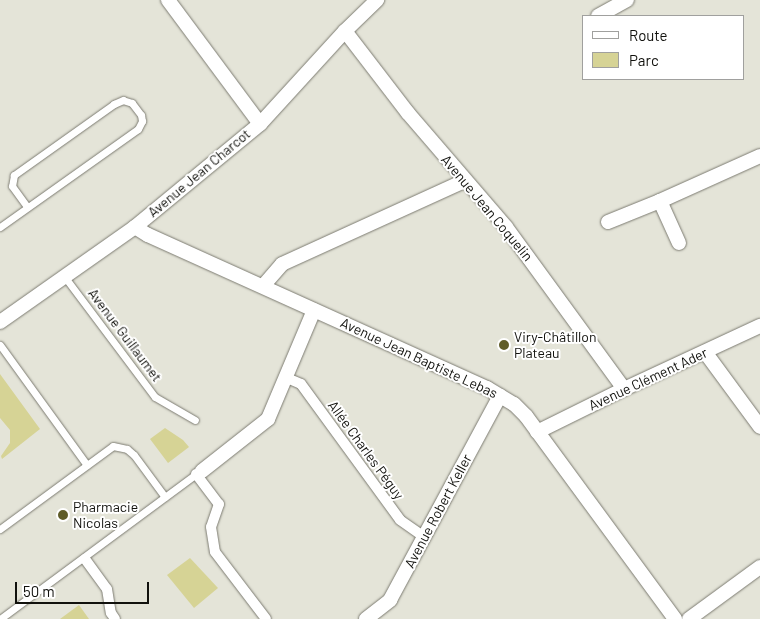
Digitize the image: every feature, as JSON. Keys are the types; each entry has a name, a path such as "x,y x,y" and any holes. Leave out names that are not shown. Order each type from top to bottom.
{"street":[{"path":"168,0 260,124"},
{"name":"Avenue Jean Charcot","path":"0,322 135,227 260,124 345,31 377,0"},
{"path":"600,15 627,0"},
{"name":"Avenue Jean Coquelin","path":"345,31 408,113 464,181 506,227 624,388"},
{"path":"608,222 760,156"},
{"path":"263,286 282,264 464,181"},
{"path":"660,201 679,243"},
{"name":"Avenue Jean Baptiste Lebas","path":"135,227 148,235 487,388 500,396 526,416 675,619"},
{"path":"266,619 214,552 211,527 219,504 199,472 268,419 287,378 314,310"},
{"name":"Avenue Clément Ader","path":"537,432 624,388 760,326"},
{"path":"705,352 760,427"},
{"name":"Allée Charles Péguy","path":"287,378 301,384 400,520 424,537"},
{"name":"Avenue Robert Keller","path":"366,619 390,600 500,396"},
{"path":"85,559 107,589 111,613 115,619"},
{"path":"689,619 760,567"}],"lane":[{"path":"0,227 138,129 142,122 141,115 132,103 123,100 114,104 14,175 12,186 27,207"},
{"name":"Avenue Guillaumet","path":"64,276 155,397 195,420"},
{"path":"0,345 88,465"},
{"path":"0,529 114,446 127,448 166,497"},
{"path":"0,619 85,559 199,472"}],"green space":[{"path":"0,374 40,429 2,459 1,456 10,443 10,430 0,418"},
{"path":"165,428 183,440 189,447 168,463 150,439"},
{"path":"190,558 218,588 194,608 167,575"},
{"path":"79,605 89,619 60,619"}],"place":[{"name":"Viry-Châtillon Plateau","path":"504,345"},
{"name":"Pharmacie Nicolas","path":"63,515"}]}
